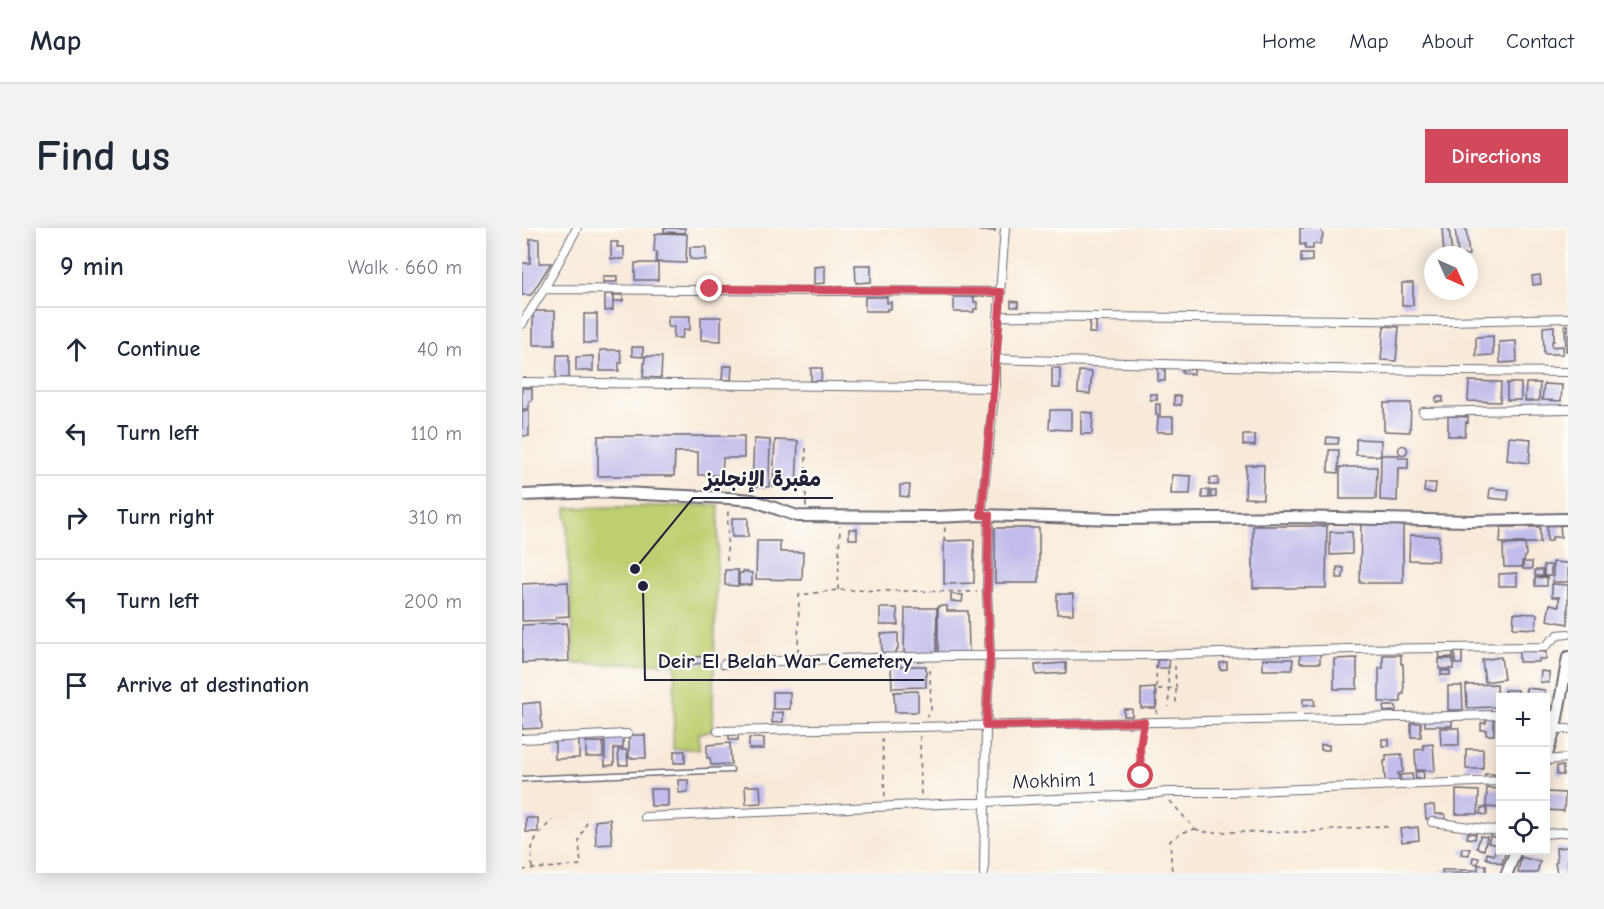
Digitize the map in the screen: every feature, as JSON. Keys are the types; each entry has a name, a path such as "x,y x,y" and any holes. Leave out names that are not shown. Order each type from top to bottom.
{"street":[{"path":"522,324 577,228"},
{"path":"984,873 986,726 990,656 985,515 1005,228"},
{"path":"544,289 1001,292"},
{"path":"999,316 1449,321 1568,318"},
{"path":"995,359 1366,370 1568,372"},
{"path":"522,382 995,388"},
{"path":"1423,412 1568,410"},
{"path":"522,495 600,492 728,498 752,500 797,516 985,515 1116,519 1293,517 1469,521 1568,519"},
{"path":"724,664 937,657 1544,647 1558,635 1568,634"},
{"path":"1550,747 1568,657"},
{"path":"1550,715 1558,714"},
{"path":"718,731 1496,715"},
{"path":"1555,729 1568,729"},
{"path":"522,739 627,734"},
{"path":"1550,760 1568,758"},
{"name":"Mokhim 1","path":"645,817 1144,795 1166,792 1229,792 1496,781"},
{"path":"1432,822 1496,830"},
{"path":"1550,834 1568,832"},
{"path":"1507,873 1513,855"}],"lane":[{"path":"522,779 731,770"}],"path":[{"path":"806,448 806,516"},
{"path":"727,561 728,498"},
{"path":"838,590 841,516"},
{"path":"944,541 945,517"},
{"path":"798,660 798,595 838,590 987,592"},
{"path":"1156,655 1157,723"},
{"path":"921,804 920,727 932,711 930,671 937,657"},
{"path":"1175,666 1176,707"},
{"path":"1168,670 1168,707"},
{"path":"1157,689 1176,688"},
{"path":"1144,722 1140,747 1144,795"},
{"path":"882,728 885,805"},
{"path":"1166,792 1170,803 1195,830"},
{"path":"532,869 533,841 552,820"},
{"path":"522,870 581,865 579,841 587,822"},
{"path":"1172,873 1170,842 1181,833 1195,830 1205,832 1307,832 1382,826 1392,828"}],"green space":[{"path":"719,505 712,731 699,733 699,749 673,749 675,663 574,664 566,508"}],"building":[{"path":"664,228 685,228 685,233 664,232"},
{"path":"980,228 995,228 995,231 980,231"},
{"path":"1300,228 1320,228 1323,235 1320,244 1313,244 1313,249 1305,249 1305,244 1300,245"},
{"path":"1442,228 1449,228 1451,246 1443,246"},
{"path":"1455,228 1466,228 1468,246 1457,246"},
{"path":"655,234 687,234 686,263 656,262"},
{"path":"530,239 539,239 539,263 551,263 531,295 522,295 522,263 530,263"},
{"path":"611,242 618,242 617,247 624,247 624,259 611,259"},
{"path":"690,247 706,247 706,260 690,259"},
{"path":"1301,253 1312,253 1312,261 1301,262"},
{"path":"635,263 658,263 658,280 635,280"},
{"path":"855,265 871,265 871,282 856,283"},
{"path":"825,266 825,283 814,284 814,267"},
{"path":"1540,275 1541,284 1533,285 1532,276"},
{"path":"603,276 617,276 617,282 603,282"},
{"path":"1402,283 1413,283 1413,305 1402,305"},
{"path":"605,294 613,294 613,310 605,311"},
{"path":"614,295 623,295 623,301 614,301"},
{"path":"865,297 887,297 887,303 891,302 891,309 865,311"},
{"path":"954,297 974,297 977,309 974,309 974,312 954,312"},
{"path":"1011,301 1018,302 1018,307 1011,307"},
{"path":"533,311 555,311 555,345 533,345"},
{"path":"584,314 597,314 597,343 584,343"},
{"path":"668,316 690,316 690,330 684,329 682,338 673,338 674,327 668,327"},
{"path":"701,317 721,317 721,341 701,340"},
{"path":"1090,321 1096,321 1096,333 1089,333"},
{"path":"1565,325 1568,325 1568,351 1566,351"},
{"path":"1384,326 1399,327 1396,361 1381,360"},
{"path":"1554,326 1552,347 1563,346 1563,354 1544,354 1543,327"},
{"path":"1493,336 1493,355 1476,356 1476,337"},
{"path":"1516,341 1517,362 1500,363 1499,342"},
{"path":"632,347 643,347 643,357 632,356"},
{"path":"600,350 620,350 622,363 619,363 619,371 600,371"},
{"path":"557,355 569,355 569,378 556,378"},
{"path":"593,356 593,371 576,371 576,357"},
{"path":"645,356 662,357 661,378 643,377"},
{"path":"723,366 732,366 731,380 722,380"},
{"path":"811,368 822,368 821,381 811,381"},
{"path":"1052,368 1060,368 1060,388 1052,388"},
{"path":"1158,368 1165,369 1165,381 1158,381"},
{"path":"1182,369 1194,369 1194,374 1182,373"},
{"path":"1079,371 1092,372 1090,394 1078,393"},
{"path":"1469,381 1501,382 1500,402 1468,401"},
{"path":"1507,383 1521,383 1521,400 1507,400"},
{"path":"1526,383 1540,383 1539,401 1525,401"},
{"path":"1544,384 1562,385 1561,401 1542,400"},
{"path":"522,388 532,388 532,401 529,401 529,409 522,409"},
{"path":"1150,394 1157,394 1157,400 1150,400"},
{"path":"1174,396 1181,396 1181,405 1174,405"},
{"path":"1436,397 1443,397 1443,402 1436,402"},
{"path":"1384,403 1411,403 1410,432 1384,431"},
{"path":"1156,404 1160,404 1160,415 1156,415"},
{"path":"1050,410 1071,410 1071,430 1049,429"},
{"path":"522,411 529,411 529,436 522,436"},
{"path":"1081,412 1093,413 1092,434 1081,434"},
{"path":"1448,416 1468,417 1465,436 1448,436"},
{"path":"1158,417 1173,417 1173,432 1157,432"},
{"path":"1243,435 1255,435 1255,446 1243,445"},
{"path":"598,436 744,436 744,458 723,458 722,475 698,475 698,452 675,452 674,476 598,476"},
{"path":"1327,437 1339,438 1338,444 1326,444"},
{"path":"1509,437 1531,439 1529,463 1507,460"},
{"path":"754,439 770,440 769,487 752,486"},
{"path":"1356,439 1381,440 1381,456 1356,455"},
{"path":"775,440 798,441 796,487 773,486"},
{"path":"1403,445 1408,450 1403,455 1398,450"},
{"path":"1329,450 1339,450 1338,473 1328,472"},
{"path":"1381,455 1399,455 1399,458 1408,458 1408,468 1398,468 1397,501 1380,500"},
{"path":"1246,465 1264,465 1263,499 1245,498"},
{"path":"1340,467 1377,467 1376,499 1340,499"},
{"path":"1172,475 1191,476 1190,494 1171,494"},
{"path":"1210,478 1218,478 1218,485 1209,485"},
{"path":"1425,483 1436,483 1435,493 1424,492"},
{"path":"900,485 910,485 909,497 900,496"},
{"path":"1490,488 1509,490 1508,500 1489,498"},
{"path":"1202,490 1209,490 1209,498 1202,498"},
{"path":"1211,491 1216,491 1216,497 1211,498"},
{"path":"732,518 748,518 748,537 732,537"},
{"path":"1547,523 1560,523 1561,537 1552,537 1552,541 1547,541"},
{"path":"1361,524 1403,525 1403,583 1360,583"},
{"path":"1253,526 1327,526 1326,588 1253,588"},
{"path":"1501,527 1540,527 1540,543 1500,543"},
{"path":"995,528 1039,528 1039,583 995,583"},
{"path":"849,529 857,529 857,539 849,539"},
{"path":"1330,532 1352,532 1352,554 1330,555"},
{"path":"1410,535 1439,536 1438,561 1409,560"},
{"path":"974,540 974,583 944,584 944,541"},
{"path":"757,541 780,541 780,552 803,552 802,580 756,579"},
{"path":"1525,544 1526,554 1522,567 1504,567 1503,545"},
{"path":"1523,562 1532,562 1532,569 1523,569"},
{"path":"1553,562 1568,563 1568,582 1553,582"},
{"path":"1544,565 1551,565 1551,576 1544,576"},
{"path":"1337,567 1344,568 1343,578 1337,578"},
{"path":"725,570 738,570 738,586 725,585"},
{"path":"1535,570 1543,570 1543,576 1535,576"},
{"path":"743,571 752,573 752,585 739,585 739,573"},
{"path":"1517,573 1517,586 1499,586 1499,574"},
{"path":"1547,577 1547,586 1535,586 1535,578"},
{"path":"568,582 569,616 556,617 556,620 522,621 522,584"},
{"path":"1552,584 1568,585 1568,624 1547,620 1550,604 1559,606 1559,597 1552,597"},
{"path":"951,594 963,595 962,602 951,601"},
{"path":"1057,594 1073,594 1073,614 1057,614"},
{"path":"938,606 947,606 947,611 968,611 969,653 938,654"},
{"path":"880,608 897,608 898,625 880,625"},
{"path":"905,608 937,608 936,654 904,653"},
{"path":"1514,613 1537,614 1536,629 1513,628"},
{"path":"567,623 569,661 522,663 522,625"},
{"path":"898,633 898,649 893,654 882,653 881,634"},
{"path":"1439,651 1453,651 1453,657 1440,658"},
{"path":"1519,651 1546,652 1546,659 1539,659 1539,662 1519,662"},
{"path":"1455,652 1462,652 1462,664 1455,664"},
{"path":"1300,654 1320,654 1320,663 1300,663"},
{"path":"1383,655 1401,655 1404,694 1401,694 1401,702 1379,702 1379,668 1383,668"},
{"path":"710,656 710,663 693,664 693,657"},
{"path":"1501,657 1504,679 1485,682 1482,660"},
{"path":"1357,658 1357,689 1334,689 1334,659"},
{"path":"1263,659 1293,659 1292,670 1263,670"},
{"path":"1439,659 1453,659 1453,669 1439,669"},
{"path":"1157,660 1169,660 1169,668 1157,668"},
{"path":"1227,662 1227,669 1220,670 1220,663"},
{"path":"1066,663 1066,673 1036,675 1035,665"},
{"path":"891,666 926,666 926,687 892,688"},
{"path":"1441,671 1450,671 1450,675 1441,675"},
{"path":"1541,671 1549,672 1549,683 1540,682"},
{"path":"1497,684 1496,707 1467,708 1466,685"},
{"path":"1448,686 1462,686 1463,710 1448,710"},
{"path":"1155,688 1156,708 1141,708 1141,689"},
{"path":"1526,688 1545,690 1545,693 1525,693"},
{"path":"1504,690 1518,690 1518,693 1504,693"},
{"path":"918,691 918,712 895,712 894,692"},
{"path":"773,692 790,692 790,709 773,709"},
{"path":"1303,699 1314,699 1315,705 1303,706"},
{"path":"540,702 542,728 522,729 522,704"},
{"path":"1383,706 1396,706 1396,711 1384,712"},
{"path":"1124,709 1132,709 1132,716 1124,716"},
{"path":"783,712 783,722 772,723 772,713"},
{"path":"1486,717 1494,717 1494,735 1486,735 1486,730 1481,730 1481,723 1486,723"},
{"path":"1425,719 1452,719 1452,726 1425,726"},
{"path":"1411,723 1421,723 1421,737 1411,737"},
{"path":"1440,728 1459,728 1459,745 1441,745"},
{"path":"629,735 645,735 646,758 629,758"},
{"path":"729,735 738,735 738,740 729,740"},
{"path":"605,736 623,736 623,748 614,748 614,765 605,766"},
{"path":"749,738 764,738 764,749 749,749"},
{"path":"579,739 579,758 555,759 555,740"},
{"path":"1382,739 1389,739 1389,746 1382,746"},
{"path":"586,742 603,742 603,757 586,757"},
{"path":"730,743 731,764 711,765 710,758 707,758 707,745"},
{"path":"1433,744 1435,771 1416,770 1415,750 1424,749 1423,745"},
{"path":"1321,745 1329,745 1329,750 1321,750"},
{"path":"1466,749 1483,749 1483,769 1466,769"},
{"path":"618,750 627,750 628,765 619,765"},
{"path":"674,751 685,751 685,763 674,763"},
{"path":"1402,754 1403,772 1398,773 1399,782 1385,783 1386,755"},
{"path":"1557,766 1563,766 1563,775 1557,775"},
{"path":"1423,771 1424,778 1416,779 1415,772"},
{"path":"1412,774 1413,781 1401,782 1400,775"},
{"path":"1485,774 1494,774 1494,779 1485,779"},
{"path":"678,780 688,780 688,792 679,793"},
{"path":"745,786 760,786 761,803 746,804"},
{"path":"1487,788 1496,789 1496,808 1486,807"},
{"path":"650,789 668,789 668,806 651,806"},
{"path":"1456,790 1479,791 1478,814 1456,814"},
{"path":"1550,792 1565,793 1564,811 1550,810"},
{"path":"1434,805 1435,814 1445,814 1445,819 1426,819 1425,806"},
{"path":"1481,808 1487,808 1487,815 1480,814"},
{"path":"526,818 538,818 538,832 526,832"},
{"path":"610,819 612,844 596,845 595,821"},
{"path":"1418,827 1419,840 1402,842 1400,829"},
{"path":"1468,833 1476,834 1475,839 1467,838"},
{"path":"1480,836 1487,837 1484,850 1477,848"},
{"path":"1490,836 1496,838 1496,845 1488,843"},
{"path":"1568,847 1568,872 1557,873 1556,848"},
{"path":"1462,848 1470,849 1469,855 1461,854"},
{"path":"1496,848 1496,855 1505,855 1502,864 1486,858 1487,853 1494,855"},
{"path":"1473,857 1479,858 1478,864 1472,863"},
{"path":"1521,857 1540,862 1537,873 1518,873"},
{"path":"1478,865 1486,865 1486,873 1442,873 1442,870 1478,870"}],"place":[{"name":"مقبرة الإنجليز","path":"635,569"},
{"name":"Deir El Belah War Cemetery","path":"643,586"}],"route":[{"path":"710,289 1001,292 995,359 995,388 981,515 989,515 987,592 990,656 986,726 1144,722 1140,747 1141,776"}]}
